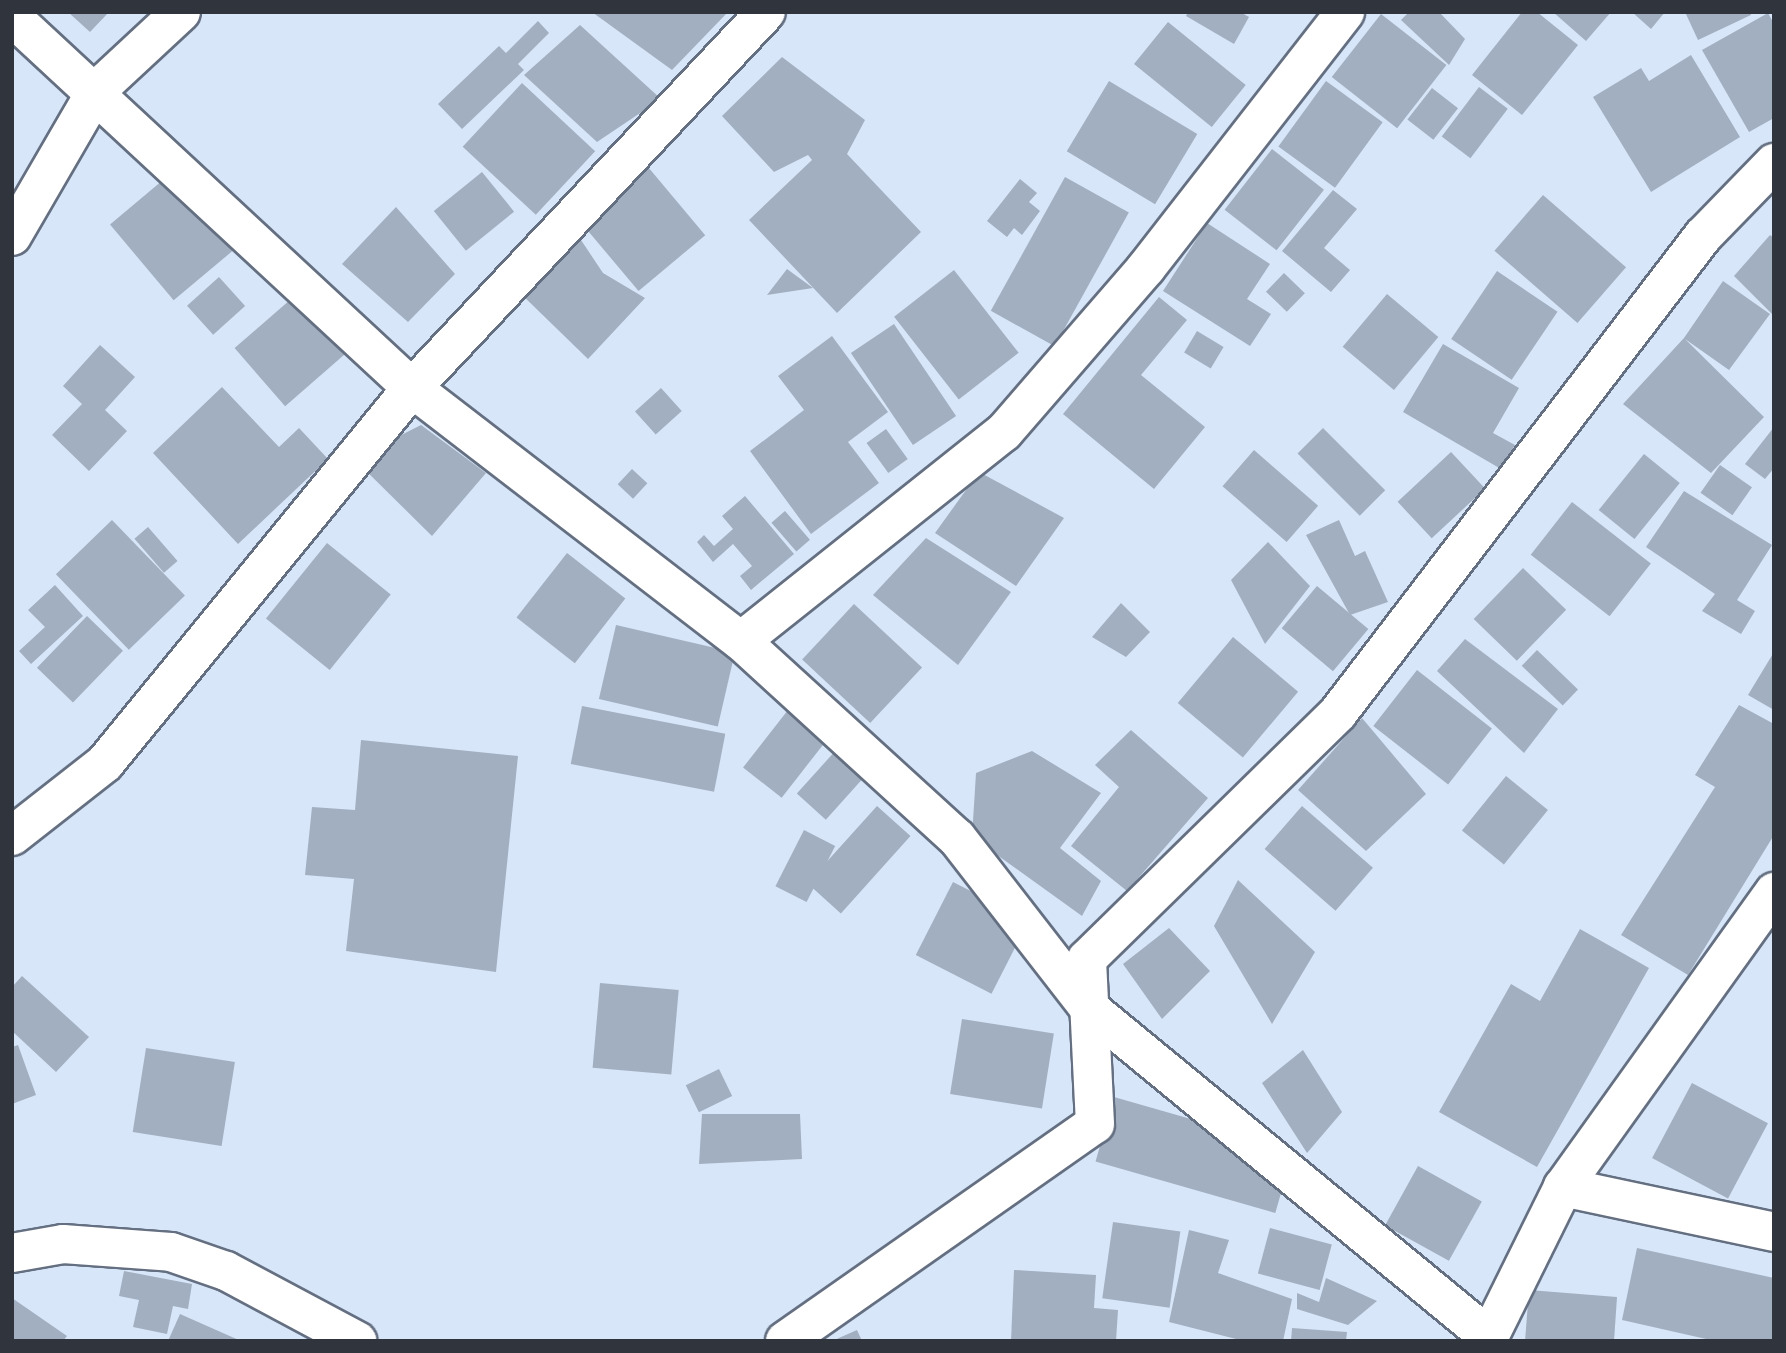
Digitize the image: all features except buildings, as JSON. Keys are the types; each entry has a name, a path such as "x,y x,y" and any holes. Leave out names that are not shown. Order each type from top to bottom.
{"street":[{"path":"12,236 96,91 181,12"},
{"path":"12,836 105,763 412,388 766,12"},
{"path":"741,641 1004,432 1146,268 1345,12"},
{"path":"12,17 96,91 412,388 741,641 957,838 1089,1008 1488,1339 1563,1187 1774,892"},
{"path":"785,1341 1095,1124 1087,959 1338,713 1703,236 1774,163"},
{"path":"1563,1187 1774,1232"},
{"path":"12,1253 63,1244 171,1252 226,1272 357,1341"}]}
